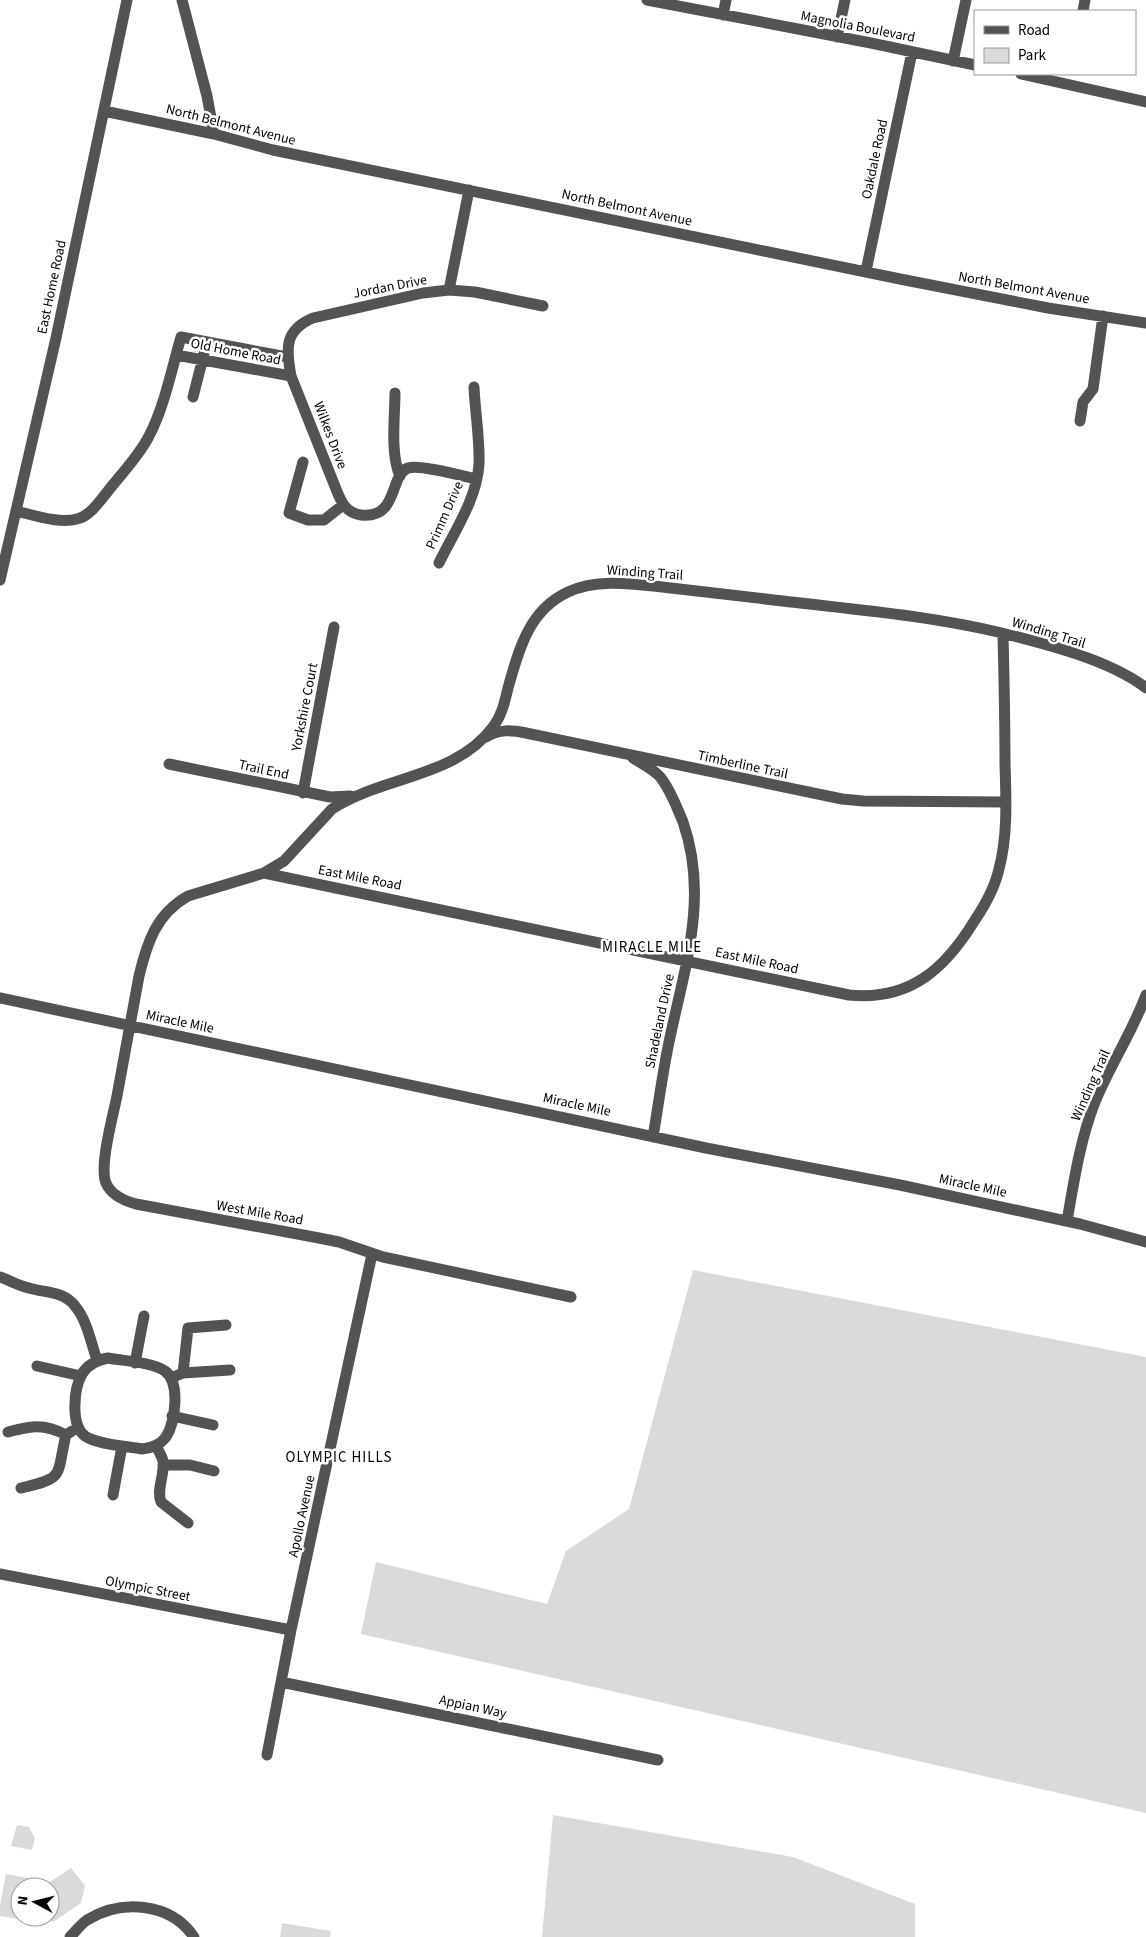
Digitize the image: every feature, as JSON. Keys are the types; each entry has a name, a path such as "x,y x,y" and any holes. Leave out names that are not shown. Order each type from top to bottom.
{"street":[{"name":"East Home Road","path":"0,580 127,0"},
{"path":"182,0 207,96 214,134"},
{"name":"Magnolia Boulevard","path":"647,0 974,64"},
{"path":"723,15 726,0"},
{"path":"838,37 845,0"},
{"path":"953,61 966,0"},
{"name":"Oakdale Road","path":"866,272 912,52"},
{"path":"1031,75 1069,79 1146,102"},
{"name":"North Belmont Avenue","path":"104,110 214,134 272,150 866,272 1048,308 1146,323"},
{"path":"449,290 470,190"},
{"name":"Jordan Drive","path":"291,376 287,357 288,344 292,334 304,321 313,318 423,293 449,290 475,292 543,306"},
{"path":"1080,421 1083,402 1093,389 1103,316"},
{"name":"Old Home Road","path":"16,511 67,520 76,520 87,513 142,449 150,435 181,337 287,357"},
{"path":"193,397 207,342"},
{"name":"Old Home Road","path":"176,355 291,376"},
{"name":"Wilkes Drive","path":"291,376 343,505"},
{"name":"Primm Drive","path":"439,563 473,494 479,464 474,387"},
{"path":"303,462 289,513 308,520 324,520 330,518 343,505 362,515 370,515 386,507 391,500 400,476 396,464 395,448 395,393"},
{"name":"Primm Drive","path":"400,476 408,468 413,467 476,479"},
{"name":"Winding Trail","path":"264,873 284,861 332,808 354,796 434,769 454,759 480,741 498,720 522,641 535,619 566,592 584,586 608,584 638,585 692,590 955,624 1003,634 1093,661 1122,673 1146,688"},
{"name":"Yorkshire Court","path":"303,792 334,627"},
{"name":"East Mile Road","path":"130,1025 145,951 156,924 166,912 176,902 188,896 264,873 850,995 880,996 908,987 927,976 943,963 968,932 981,910 999,870 1004,837 1006,802 1003,634"},
{"name":"Timberline Trail","path":"480,741 500,731 509,730 842,799 863,801 1006,802"},
{"name":"Shadeland Drive","path":"629,755 660,777 678,809 687,835 694,869 695,902 692,940 668,1047 652,1137"},
{"name":"Trail End","path":"169,764 330,797 354,796"},
{"name":"Winding Trail","path":"1067,1221 1077,1164 1095,1103 1130,1035 1146,995"},
{"name":"Miracle Mile","path":"0,998 652,1137 900,1185 1067,1221 1146,1242"},
{"name":"West Mile Road","path":"130,1025 105,1165 106,1181 120,1198 136,1204 319,1238 372,1254 571,1297"},
{"name":"Apollo Avenue","path":"267,1755 372,1254"},
{"path":"0,1277 28,1288 56,1293 67,1298 75,1306 84,1322 97,1360"},
{"path":"135,1363 144,1316"},
{"path":"183,1373 188,1328 226,1324"},
{"path":"108,1358 135,1363 156,1367 166,1372 175,1387 176,1397 170,1429 165,1438 156,1446 142,1449 93,1440 84,1435 78,1428 74,1418 74,1408 81,1376 97,1360 108,1358"},
{"path":"37,1366 81,1376"},
{"path":"171,1378 183,1373 230,1370"},
{"path":"172,1416 213,1425"},
{"path":"8,1432 31,1426 39,1426 54,1429 66,1436"},
{"path":"21,1488 47,1482 54,1478 58,1472 66,1436 78,1428"},
{"path":"114,1495 122,1446"},
{"path":"156,1446 163,1459 159,1498 161,1502 188,1523"},
{"path":"163,1465 190,1465 214,1471"},
{"name":"Olympic Street","path":"0,1574 292,1630"},
{"name":"Appian Way","path":"281,1682 658,1760"},
{"path":"70,1937 85,1921 109,1909 136,1906 163,1912 188,1928 194,1937"}],"green space":[{"path":"693,1270 1146,1357 1146,1813 361,1634 376,1562 547,1604 566,1551 629,1509"},
{"path":"553,1815 793,1857 915,1904 915,1937 542,1937"},
{"path":"17,1825 29,1827 35,1838 32,1850 11,1846"},
{"path":"71,1868 85,1886 81,1903 60,1917 60,1877 58,1877"},
{"path":"6,1874 22,1877 10,1877 10,1918 0,1916 0,1905"},
{"path":"282,1923 331,1931 330,1937 280,1937"}],"district":[{"name":"MIRACLE MILE","path":"652,947"},
{"name":"OLYMPIC HILLS","path":"339,1457"}]}
